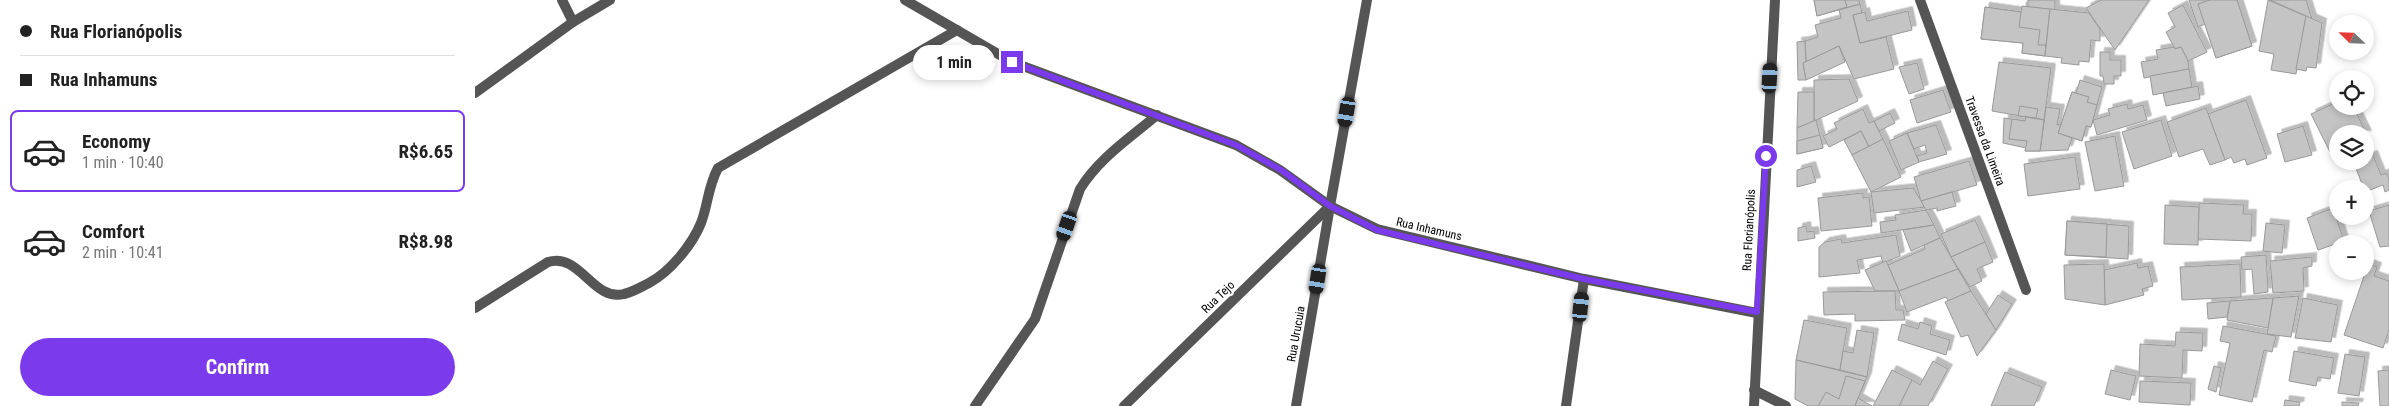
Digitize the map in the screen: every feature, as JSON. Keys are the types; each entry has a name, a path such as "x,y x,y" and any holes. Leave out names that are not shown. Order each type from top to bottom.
{"street":[{"path":"562,0 573,22"},
{"path":"475,93 573,22 610,0"},
{"name":"Rua Inhamuns","path":"905,0 1012,62 1236,145 1281,170 1330,206 1377,230 1584,279 1757,312"},
{"name":"Rua Urucuia","path":"1296,406 1367,0"},
{"name":"Rua Florianópolis","path":"1754,406 1757,312 1775,0"},
{"name":"Travessa da Limeira","path":"1919,0 2026,290"},
{"path":"475,308 547,262 555,259 570,263 611,294 623,295 658,278 683,252 701,224 711,180 718,168 957,30"},
{"path":"975,406 1035,319 1080,189 1090,173 1157,116"},
{"name":"Rua Tejo","path":"1124,406 1330,206"},
{"path":"1566,406 1584,279"},
{"path":"1754,390 1786,406"}],"building":[{"path":"1814,0 1859,0 1860,4 1817,16"},
{"path":"1814,0 1845,0 1847,7 1817,16"},
{"path":"2028,0 2055,0 2055,10 2028,7"},
{"path":"2101,0 2149,0 2115,50 2086,8"},
{"path":"2189,0 2237,0 2252,46 2216,58 2205,24 2198,27"},
{"path":"2210,0 2237,0 2252,46 2216,58 2198,4"},
{"path":"2268,0 2306,16 2296,74 2271,70 2274,54 2259,51"},
{"path":"2270,0 2306,0 2312,19 2306,16"},
{"path":"1860,4 1862,13 1853,15 1860,43 1886,37 1894,69 1854,79 1839,46 1806,62 1805,41 1818,37 1815,25 1841,18 1839,10"},
{"path":"2183,5 2207,52 2188,61 2181,47 2175,49 2166,32 2175,27 2168,13"},
{"path":"2022,6 2050,9 2045,56 2022,53 2023,43 1981,39 1985,7 2021,12"},
{"path":"1985,7 2021,12 2019,27 2040,30 2038,45 2046,45 2045,56 2022,53 2023,43 1981,39"},
{"path":"2050,9 2089,13 2100,29 2100,41 2091,40 2089,62 2079,61 2079,65 2061,63 2062,58 2045,56"},
{"path":"1908,11 1912,30 1860,43 1853,15 1865,12 1867,21"},
{"path":"2306,16 2322,23 2316,68 2307,67 2306,71 2296,69"},
{"path":"1805,41 1806,62 1803,63 1806,80 1798,80 1797,42"},
{"path":"1839,46 1845,62 1806,80 1803,63"},
{"path":"2174,47 2175,49 2181,47 2188,61 2189,69 2144,78 2141,62 2158,59 2156,50"},
{"path":"2100,52 2110,52 2110,60 2121,60 2121,76 2114,76 2114,84 2104,84 2103,76 2100,76"},
{"path":"1999,62 2051,68 2044,120 1992,111"},
{"path":"1917,63 1924,89 1909,94 1899,67"},
{"path":"2189,69 2192,87 2153,95 2150,76"},
{"path":"1849,79 1858,101 1814,121 1814,80"},
{"path":"2080,80 2102,87 2091,127 2086,126 2082,141 2058,133 2072,92 2076,93"},
{"path":"2198,86 2200,99 2166,106 2163,93"},
{"path":"1943,90 1951,112 1917,123 1910,100"},
{"path":"1798,92 1814,92 1814,121 1797,128"},
{"path":"2072,92 2089,97 2087,102 2097,105 2091,127 2086,126 2082,141 2058,133"},
{"path":"2246,100 2267,158 2247,165 2245,159 2234,163 2231,157 2225,160 2208,114"},
{"path":"2127,104 2128,109 2143,105 2147,120 2097,135 2093,120 2110,115 2108,109"},
{"path":"2020,106 2038,109 2036,118 2018,116"},
{"path":"2329,106 2329,115 2357,115 2362,125 2329,125 2329,150 2311,114"},
{"path":"2046,107 2060,109 2057,125 2061,124 2058,133 2072,138 2068,150 2040,151"},
{"path":"2206,108 2225,160 2210,165 2203,149 2179,157 2167,122"},
{"path":"1863,109 1869,123 1874,121 1883,139 1869,147 1861,131 1829,147 1823,136 1837,129 1834,123"},
{"path":"1890,113 1895,123 1879,131 1874,121"},
{"path":"2026,117 2044,120 2040,151 2025,151 2026,148 2003,143 2004,118 2025,121"},
{"path":"2026,117 2044,120 2040,151 2025,151 2027,141 2009,139 2012,119 2025,121"},
{"path":"1816,120 1823,148 1797,154 1797,128"},
{"path":"2161,120 2172,156 2134,169 2122,132"},
{"path":"1936,125 1947,154 1919,162 1917,156 1927,153 1925,145 1914,149 1907,133"},
{"path":"2303,126 2312,155 2285,162 2277,134"},
{"path":"1861,131 1869,147 1852,155 1844,140"},
{"path":"1907,133 1919,162 1901,170 1889,141"},
{"path":"1820,135 1823,148 1797,154 1797,141"},
{"path":"2115,136 2124,186 2095,191 2085,142"},
{"path":"1883,139 1901,177 1871,192 1852,155"},
{"path":"2075,157 2080,189 2028,196 2024,164"},
{"path":"2374,158 2381,175 2386,173 2389,179 2389,190 2385,192 2383,185 2374,188 2374,180 2360,180 2357,170 2374,170"},
{"path":"1969,161 1977,185 1921,201 1914,177"},
{"path":"1811,166 1816,182 1797,187 1797,170"},
{"path":"1913,188 1925,207 1874,213 1871,192"},
{"path":"1952,192 1956,206 1937,211 1937,208 1926,210 1921,201"},
{"path":"1863,193 1863,198 1869,197 1872,226 1821,231 1818,198"},
{"path":"2199,203 2244,205 2243,214 2252,214 2251,241 2198,239"},
{"path":"2165,205 2199,207 2198,245 2164,244"},
{"path":"2389,205 2389,246 2380,247 2373,225 2374,210"},
{"path":"1926,210 1934,225 1881,233 1880,222 1896,220 1895,215"},
{"path":"2329,210 2329,225 2339,225 2342,235 2329,235 2329,246 2318,250 2307,218"},
{"path":"1975,220 1985,242 1951,257 1941,234"},
{"path":"2067,221 2129,226 2128,259 2065,255"},
{"path":"2067,221 2107,224 2106,257 2065,255"},
{"path":"2266,223 2285,225 2282,253 2263,251"},
{"path":"1934,225 1940,238 1911,251 1903,230"},
{"path":"1806,226 1807,232 1814,231 1815,238 1798,241 1798,228"},
{"path":"1896,235 1900,256 1883,263 1881,256 1857,260 1860,273 1819,277 1819,247 1825,242 1841,239 1842,243"},
{"path":"1940,238 1958,269 1899,291 1888,265 1925,249 1924,245"},
{"path":"1985,242 1993,262 1977,269 1982,281 1970,287 1951,257"},
{"path":"2266,255 2268,292 2254,294 2252,269 2242,270 2241,257"},
{"path":"2312,257 2312,266 2303,268 2304,291 2273,293 2270,261"},
{"path":"1886,261 1899,291 1875,291 1865,270"},
{"path":"2137,263 2138,268 2148,266 2153,286 2142,289 2144,295 2105,305 2104,270"},
{"path":"2104,264 2105,305 2065,299 2064,265"},
{"path":"2240,264 2241,297 2182,300 2180,267"},
{"path":"1958,269 1971,291 1948,301 1946,297 1907,312 1899,291"},
{"path":"2374,276 2389,281 2389,330 2383,348 2344,335 2363,280 2374,280"},
{"path":"1895,291 1896,310 1903,310 1905,320 1855,321 1855,314 1824,315 1823,292"},
{"path":"1971,291 1996,330 1977,356 1968,335 1961,337 1945,302"},
{"path":"1998,295 2012,304 1996,330 1986,314"},
{"path":"2299,296 2291,337 2267,334 2273,298"},
{"path":"2273,298 2268,328 2227,320 2230,301"},
{"path":"2303,298 2338,305 2331,342 2295,338"},
{"path":"2230,301 2227,317 2208,319 2207,303"},
{"path":"1804,320 1847,328 1840,370 1796,360"},
{"path":"1920,322 1932,326 1930,334 1950,340 1946,355 1898,340 1902,324 1918,329"},
{"path":"2223,326 2276,336 2272,352 2264,350 2252,402 2219,395 2230,343 2220,341"},
{"path":"1857,330 1874,333 1867,377 1840,370 1843,351 1853,353"},
{"path":"2176,332 2203,333 2202,351 2183,350 2182,378 2139,376 2140,344 2175,346"},
{"path":"2294,351 2334,358 2330,379 2318,377 2316,386 2289,381"},
{"path":"2345,354 2365,357 2359,396 2338,393"},
{"path":"1796,360 1867,377 1855,406 1808,406 1795,399"},
{"path":"1933,361 1948,369 1928,406 1899,406 1912,380 1920,385"},
{"path":"2214,366 2221,368 2216,392 2208,389"},
{"path":"1892,370 1912,380 1899,406 1873,406"},
{"path":"2111,370 2136,376 2130,400 2105,394"},
{"path":"2389,370 2389,406 2380,406 2378,371"},
{"path":"2005,372 2042,387 2034,406 1991,406"},
{"path":"1846,376 1865,381 1855,406 1818,406 1826,392 1839,399"},
{"path":"2140,381 2191,383 2190,405 2139,402"},
{"path":"1858,398 1872,406 1855,406"},
{"path":"2285,400 2300,402 2299,406 2284,406"},
{"path":"2342,402 2359,403 2358,406 2342,406"}],"route":[{"path":"1012,62 1236,145 1281,170 1330,206 1377,230 1584,279 1757,312 1766,156"}]}
